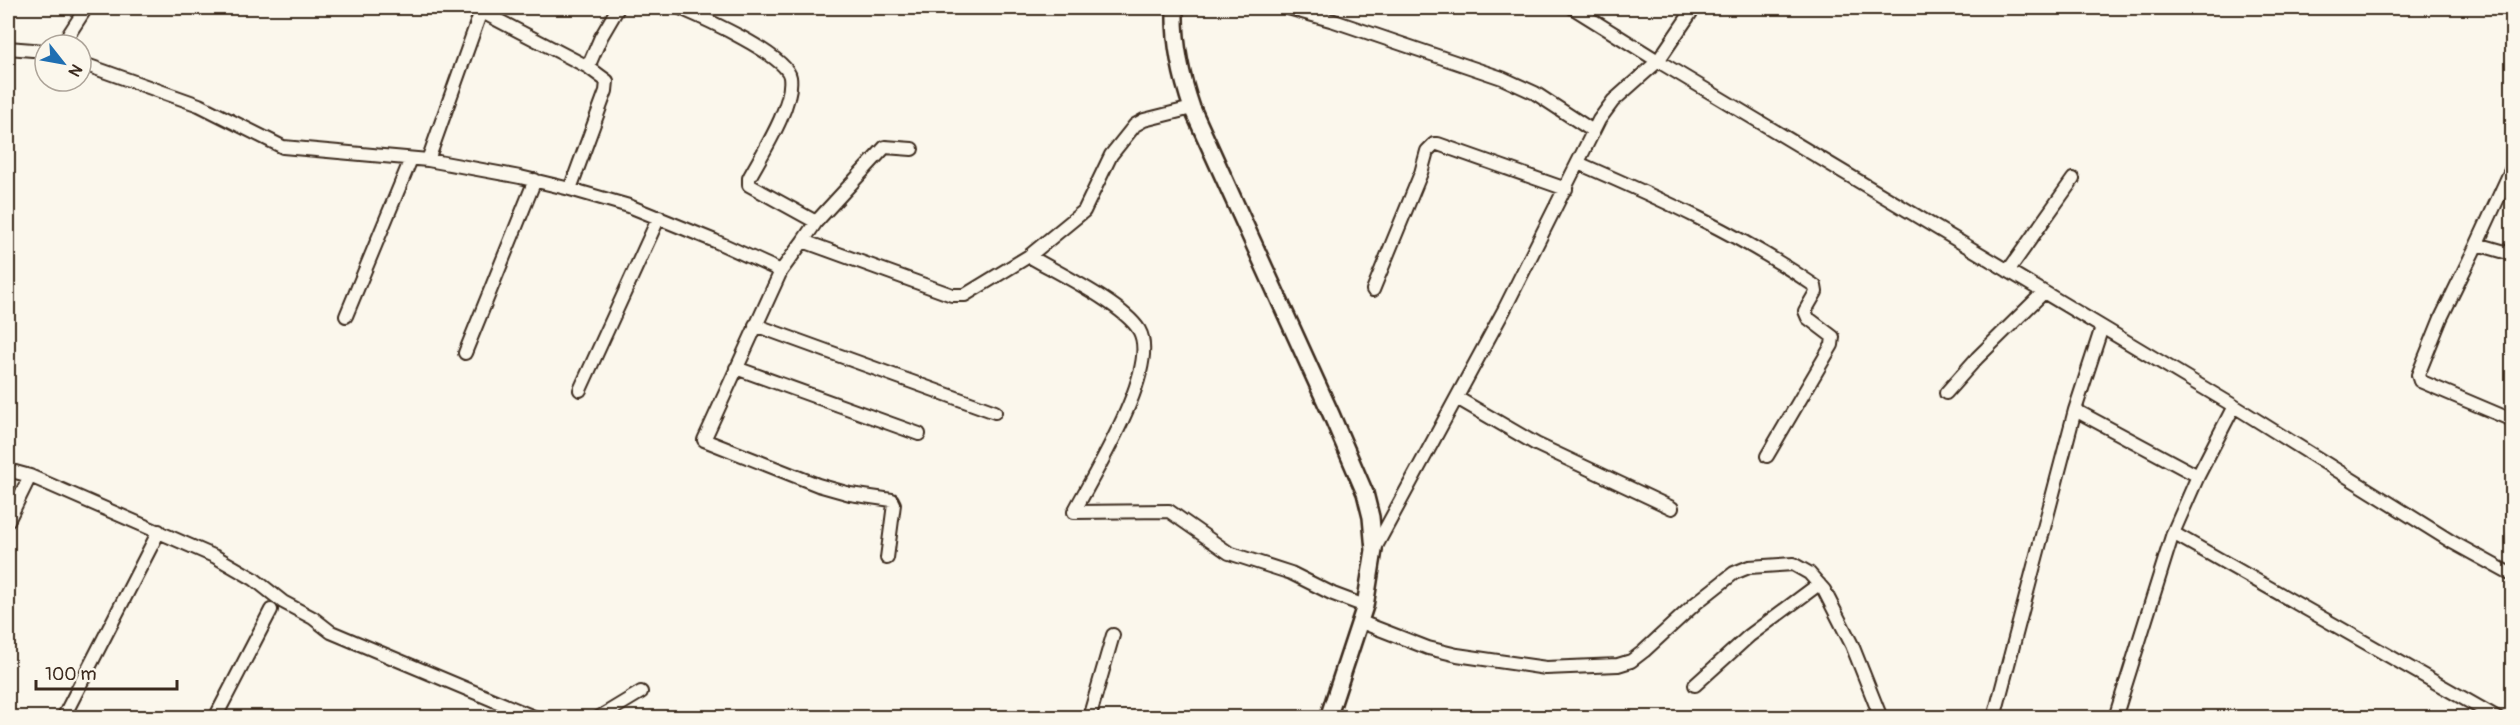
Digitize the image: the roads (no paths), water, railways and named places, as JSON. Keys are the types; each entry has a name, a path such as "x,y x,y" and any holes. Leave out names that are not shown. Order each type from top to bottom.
{"main road":[{"path":"1175,8 1174,31 1185,87 1192,108 1365,493 1371,517 1374,550 1365,606 1328,717"}],"street":[{"path":"70,33 86,8"},
{"path":"588,67 618,8"},
{"path":"680,8 705,12 787,69 790,77 789,92 781,119 747,182 751,187 816,222"},
{"path":"1288,8 1334,21 1502,78 1535,93 1593,131"},
{"path":"1573,8 2234,406 2343,476 2512,575"},
{"path":"1374,550 1457,398 1566,189 1593,131 1613,101 1658,61 1694,8"},
{"path":"428,160 480,14 484,13 588,67 607,81 608,86 570,189"},
{"path":"8,48 33,50"},
{"path":"93,67 199,105 283,147 428,160 535,180 629,206 781,271"},
{"path":"803,241 957,296 965,295 1029,256 1084,211 1111,155 1135,125 1144,120 1192,108"},
{"path":"1373,290 1421,173 1427,151 1434,144 1566,189"},
{"path":"887,558 894,504 892,500 850,494 818,485 704,440 781,271 816,222 885,147 912,150"},
{"path":"346,316 411,159"},
{"path":"1578,163 1718,229 1780,262 1815,286 1815,292 1805,311 1808,318 1833,337 1832,345 1767,456"},
{"path":"2512,168 2441,318 2419,370 2418,379 2512,420"},
{"path":"2008,271 2073,179"},
{"path":"465,353 535,180"},
{"path":"580,390 659,218"},
{"path":"2477,244 2512,254"},
{"path":"1029,256 1115,307 1133,323 1142,339 1140,377 1121,421 1074,512 1169,511 1229,553 1291,573 1333,594 1365,606"},
{"path":"1946,393 1977,358 2043,293"},
{"path":"755,325 995,412"},
{"path":"1994,717 2075,410 2102,327"},
{"path":"736,368 919,434"},
{"path":"1457,398 1536,444 1672,508"},
{"path":"2115,717 2173,532 2198,476 2234,406"},
{"path":"2075,410 2198,476"},
{"path":"8,470 30,476 216,557 254,579 283,602 313,618 331,632 536,717"},
{"path":"8,521 30,476"},
{"path":"63,717 159,531"},
{"path":"2173,532 2498,717"},
{"path":"1361,622 1428,648 1457,655 1546,668 1618,665 1631,661 1696,603 1734,573 1743,569 1793,564 1809,573 1819,584 1852,645 1881,717"},
{"path":"1695,685 1749,636 1819,584"},
{"path":"215,717 271,610"},
{"path":"1089,717 1113,635"},
{"path":"598,717 640,692"}]}
